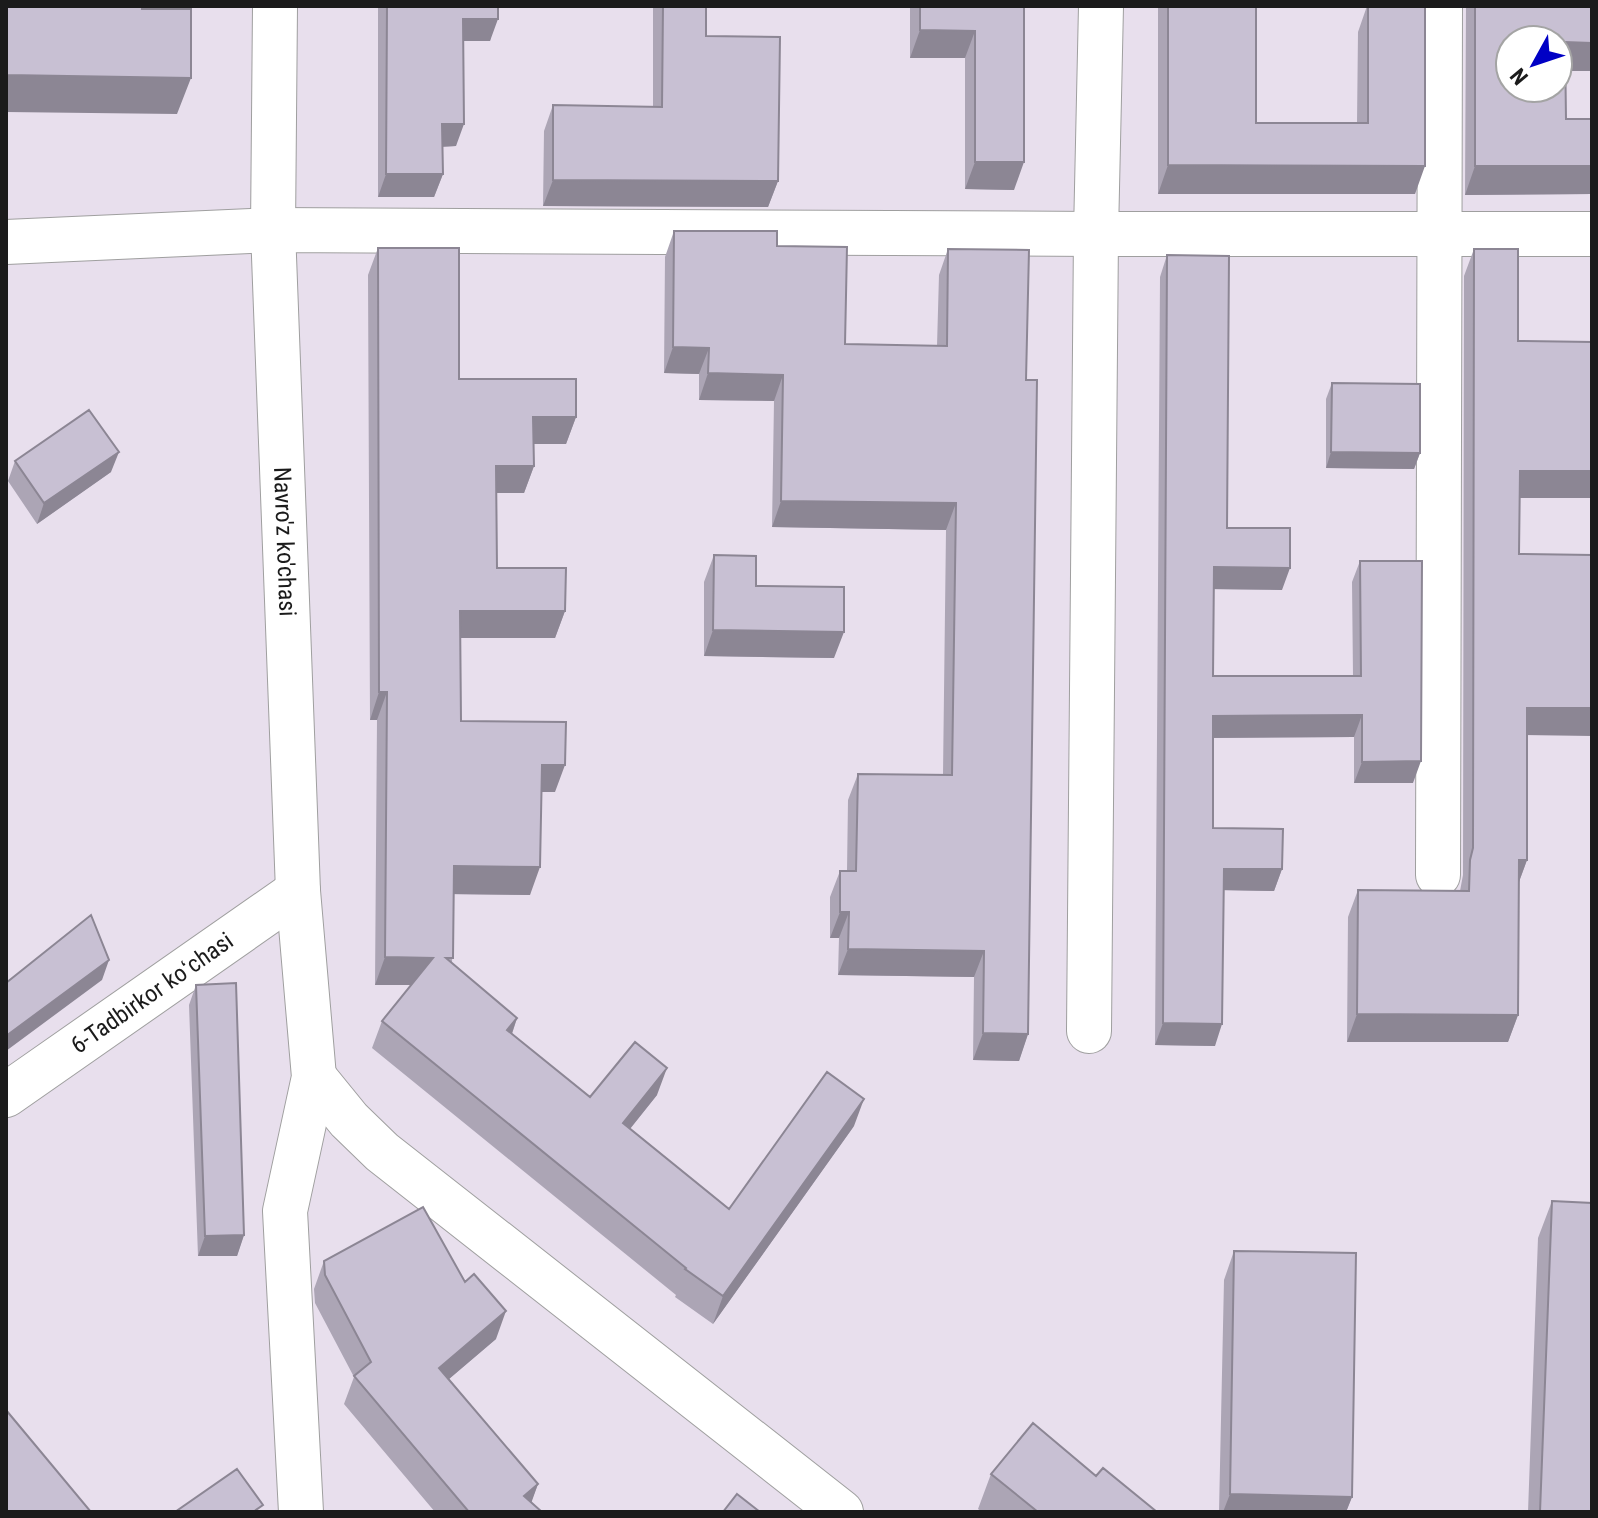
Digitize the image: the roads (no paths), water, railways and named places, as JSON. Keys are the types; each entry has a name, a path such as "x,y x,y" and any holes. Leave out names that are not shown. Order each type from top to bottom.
{"street":[{"name":"Navro'z ko'chasi","path":"275,6 273,230 298,891 314,1077 285,1211 301,1512"},
{"path":"1089,1031 1101,6"},
{"path":"1438,875 1440,6"},
{"path":"6,242 273,230 1592,234"},
{"name":"6-Tadbirkor koʻchasi","path":"6,1095 298,891"},
{"path":"314,1077 349,1120 382,1152 841,1512"}]}
